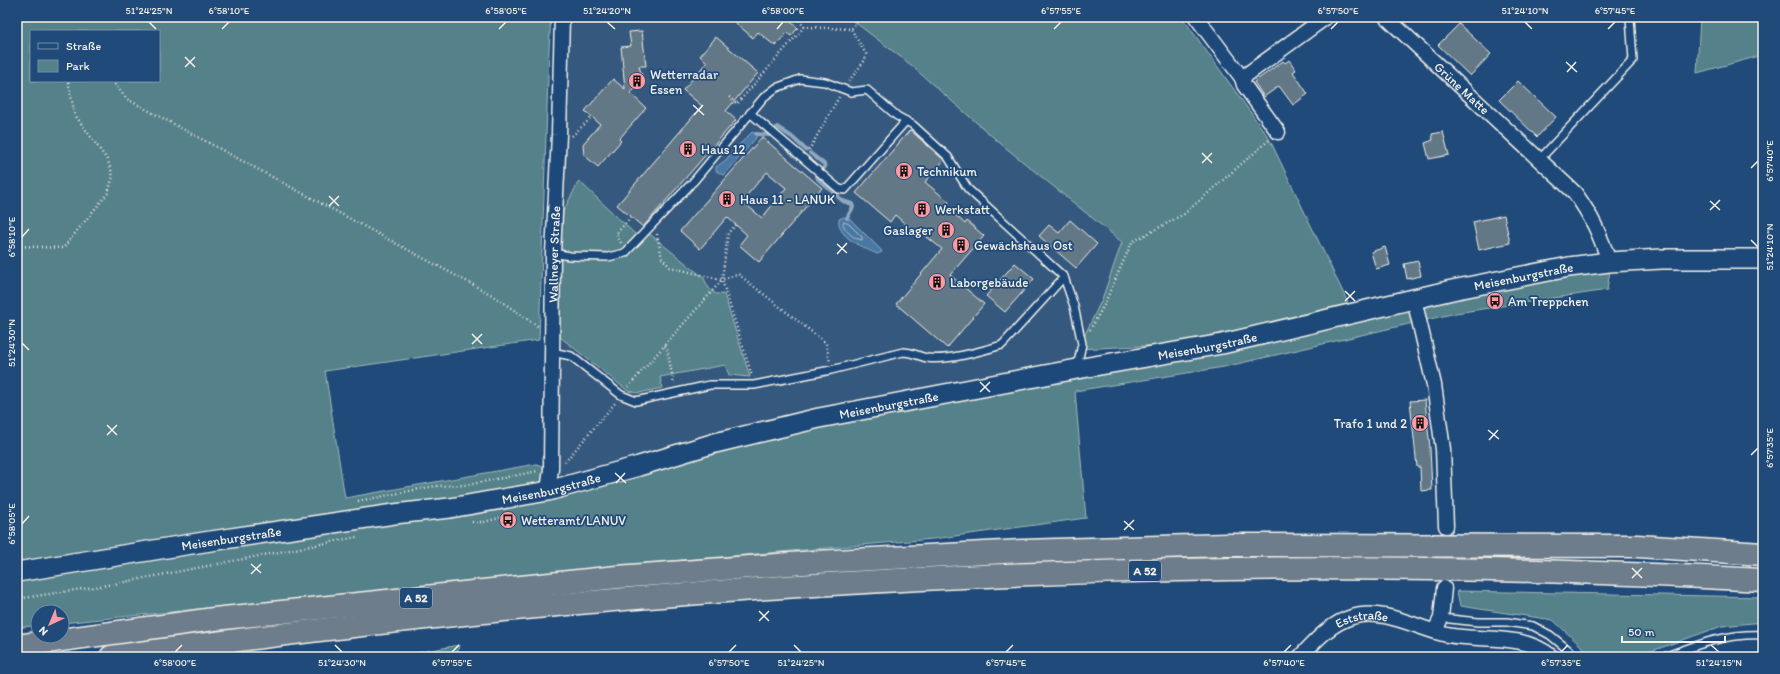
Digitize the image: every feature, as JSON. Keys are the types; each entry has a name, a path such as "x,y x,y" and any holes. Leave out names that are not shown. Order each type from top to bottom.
{"highway":[{"name":"A 52","path":"17,646 214,619 617,577 856,560 1022,551 1226,545 1637,546 1763,554"},
{"name":"A 52","path":"111,657 218,642 527,607 811,586 1022,575 1231,569 1459,569 1635,573 1763,580"}],"main road":[{"name":"Meisenburgstraße","path":"17,572 204,542 394,514 450,508 548,491 715,443 790,425 1077,369 1222,344 1414,299 1528,275 1609,262 1670,259 1763,259"}],"street":[{"name":"Wallneyer Straße","path":"548,491 551,469 553,253 560,135 562,17"},
{"path":"1196,17 1242,78 1244,85 1278,132"},
{"path":"1242,78 1326,17"},
{"name":"Grüne Matte","path":"1386,17 1575,193 1592,217 1598,229 1609,262"},
{"path":"1414,299 1434,385 1443,450 1446,526"},
{"path":"1444,588 1441,618 1435,632 1448,635 1513,640 1530,644 1546,652 1552,657"},
{"name":"Eststraße","path":"1300,657 1319,636 1337,624 1353,616 1368,615 1399,618 1435,632"}],"lane":[{"path":"1539,160 1633,60 1630,18"},
{"path":"553,253 570,256 608,257 625,253 691,183 764,97 776,88 800,79 812,79 851,92 867,90 897,116 913,125 948,157 968,189 1064,277 1074,306 1082,344 1077,369"},
{"path":"750,113 839,189 845,190 906,121"},
{"path":"552,352 571,356 621,395 636,401 710,385 754,384 831,370 903,352 910,352 927,358 944,358 1002,345 1064,277"},
{"path":"1441,618 1478,622 1507,622 1533,626 1550,635 1577,657"},
{"path":"1664,657 1715,639 1746,634 1763,635"}],"path":[{"path":"797,17 804,27"},
{"path":"851,29 861,17"},
{"path":"729,97 737,104 804,27 851,29"},
{"path":"804,159 843,89 865,60 866,54 851,29"},
{"path":"17,246 63,248 108,193 113,176 108,160 75,115 68,82"},
{"path":"113,82 127,99 492,295 552,336"},
{"path":"586,124 592,117"},
{"path":"1082,344 1104,304 1132,242 1184,214 1278,132"},
{"path":"625,253 616,234 631,217"},
{"path":"658,218 656,228 662,258 666,264 670,267 722,280"},
{"path":"736,225 728,233 722,280 754,384"},
{"path":"563,468 564,462 722,280 738,274 826,343 831,370"},
{"path":"664,346 667,349 676,392"},
{"path":"470,522 484,522 506,516"},
{"path":"17,599 114,584 358,537"}],"shaded area":[{"path":"558,17 1013,17 915,69 1122,242 1102,298 1078,349 1074,374 555,485"}],"green space":[{"path":"17,17 551,17 539,340 325,371 345,498 536,464 543,466 547,492 715,445 1611,264 1607,290 1456,313 1224,367 1075,391 1086,518 933,539 648,563 70,622 70,604 30,604 30,626 17,628"},
{"path":"845,17 1182,17 1269,138 1353,313 1222,342 1078,349 1102,299 1122,242 1001,144 915,69 916,68 856,23"},
{"path":"1700,17 1763,17 1763,55 1697,73"},
{"path":"579,181 635,234 651,235 704,278 707,285 713,292 716,294 724,294 750,377 729,375 725,365 660,377 662,388 639,393 628,391 560,337 558,221"},
{"path":"1457,591 1763,597 1763,622 1722,626 1635,657 1593,657 1553,620 1460,606"},
{"path":"459,645 457,657 395,657"}],"water":[{"path":"752,132 756,134 756,138 727,172 723,175 716,171 716,167 727,159"},
{"path":"844,217 851,220 882,252 877,254 858,245 846,236 839,225 839,219"}],"building":[{"path":"729,17 785,17 798,28 791,36 787,33 775,46 758,32 753,38"},
{"path":"1459,24 1491,54 1470,76 1438,45"},
{"path":"642,31 646,66 639,66 643,80 642,84 630,93 646,108 619,139 621,141 598,167 584,155 583,144 600,124 585,111 613,79 625,89 621,47 631,46 629,32"},
{"name":"Haus 12","path":"716,37 758,73 726,111 736,120 643,227 617,205 702,106 683,90 707,62 700,56"},
{"path":"1289,60 1296,70 1293,72 1308,94 1293,105 1279,86 1264,97 1254,82 1283,61 1285,63"},
{"path":"1518,81 1556,117 1537,137 1499,100"},
{"path":"910,130 944,160 925,182 949,202 946,206 965,224 967,221 984,236 950,275 984,304 947,348 896,304 942,249 922,233 919,236 895,215 890,222 856,193"},
{"path":"1443,132 1449,155 1429,159 1425,143 1433,140 1432,134"},
{"name":"Haus 11 - LANUK","path":"762,137 822,188 759,262 739,245 747,235 727,217 700,249 680,231","holes":["767,172 786,188 762,218 742,201"]},
{"path":"1504,215 1510,243 1479,250 1473,222"},
{"path":"1070,220 1097,244 1076,268 1039,236 1049,225 1059,233"},
{"path":"1385,247 1390,265 1376,269 1371,252"},
{"path":"1418,261 1421,276 1407,279 1404,264"},
{"path":"1015,263 1034,279 1005,312 986,296"},
{"path":"1425,400 1430,448 1432,490 1421,491 1420,467 1417,467 1410,401"}],"waterway":[{"path":"777,127 792,137 806,150"},
{"path":"756,134 769,135"},
{"path":"810,153 824,164 825,167 823,169"},
{"path":"817,176 818,179 843,201 852,204 853,207 847,218"}],"place":[{"name":"Wetterradar Essen","path":"637,81"},
{"name":"Haus 12","path":"688,149"},
{"name":"Technikum","path":"904,171"},
{"name":"Haus 11 - LANUK","path":"727,199"},
{"name":"Werkstatt","path":"922,209"},
{"name":"Gaslager","path":"946,230"},
{"name":"Gewächshaus Ost","path":"961,245"},
{"name":"Laborgebäude","path":"937,282"},
{"name":"Am Treppchen","path":"1495,301"},
{"name":"Trafo 1 und 2","path":"1420,423"},
{"name":"Wetteramt/LANUV","path":"508,520"}]}
